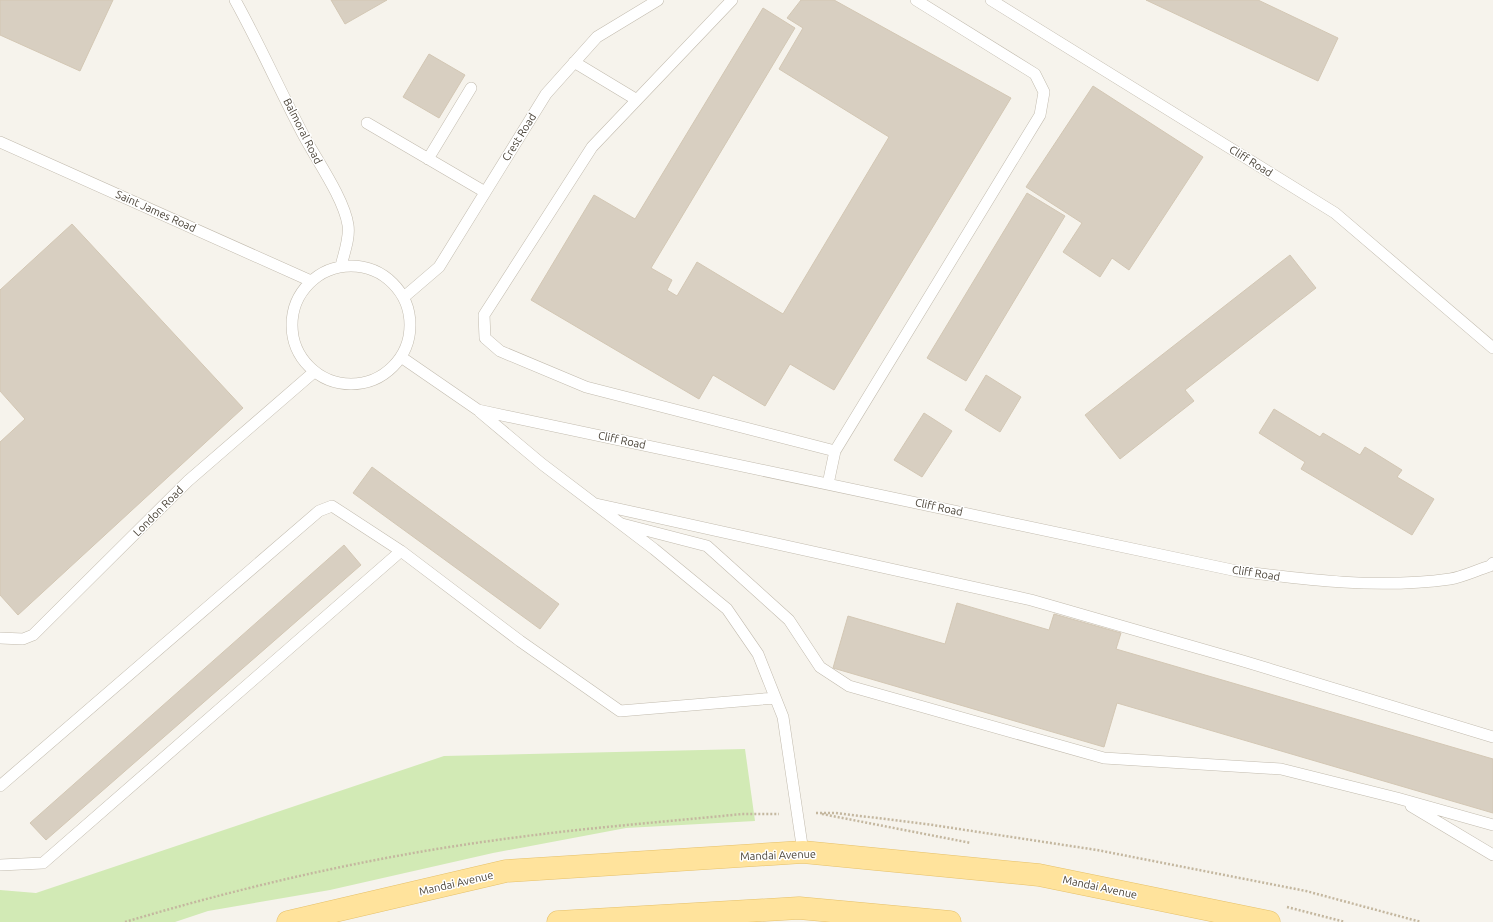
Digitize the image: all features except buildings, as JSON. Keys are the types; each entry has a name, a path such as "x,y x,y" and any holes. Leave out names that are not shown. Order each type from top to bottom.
{"main road":[{"name":"Mandai Avenue","path":"288,922 506,871 803,852 1039,874 1269,922"},
{"path":"558,922 799,908 950,922"}],"lane":[{"name":"Balmoral Road","path":"236,0 304,136 343,208 348,225 348,236 341,266"},
{"name":"Crest Road","path":"404,297 439,267 546,94 596,37 658,0"},
{"path":"732,0 592,147 484,315 484,338 500,351 586,388 835,451"},
{"path":"828,484 835,451 1040,115 1044,92 1035,74 916,0"},
{"name":"Cliff Road","path":"991,0 1335,213 1493,348"},
{"path":"574,62 637,100"},
{"path":"428,158 471,88"},
{"path":"368,123 485,192"},
{"name":"Saint James Road","path":"0,142 311,281"},
{"path":"341,266 360,266 378,272 393,282 404,297 410,317 409,338 401,357 388,372 370,381 351,384 332,381 314,372 302,359 294,342 291,324 294,308 300,293 311,281 325,271 341,266"},
{"name":"Cliff Road","path":"401,357 478,410 1237,571 1314,581 1400,582 1451,579 1490,566 1493,563"},
{"name":"London Road","path":"0,638 23,639 33,635 188,481 314,372"},
{"path":"478,410 542,464 622,524 727,609 758,654 783,717 803,852"},
{"path":"596,504 1031,600 1242,661 1493,737"},
{"path":"0,786 319,511 332,506 401,551 520,641 620,711 775,698"},
{"path":"622,524 707,546 789,620 820,667 849,686 1104,758 1281,769 1397,798 1493,825"},
{"path":"0,865 43,863 401,551"},
{"path":"1397,798 1493,855"}],"green space":[{"path":"745,749 755,821 626,828 493,853 330,890 208,911 175,922 0,922 0,890 36,893 444,756"}]}
